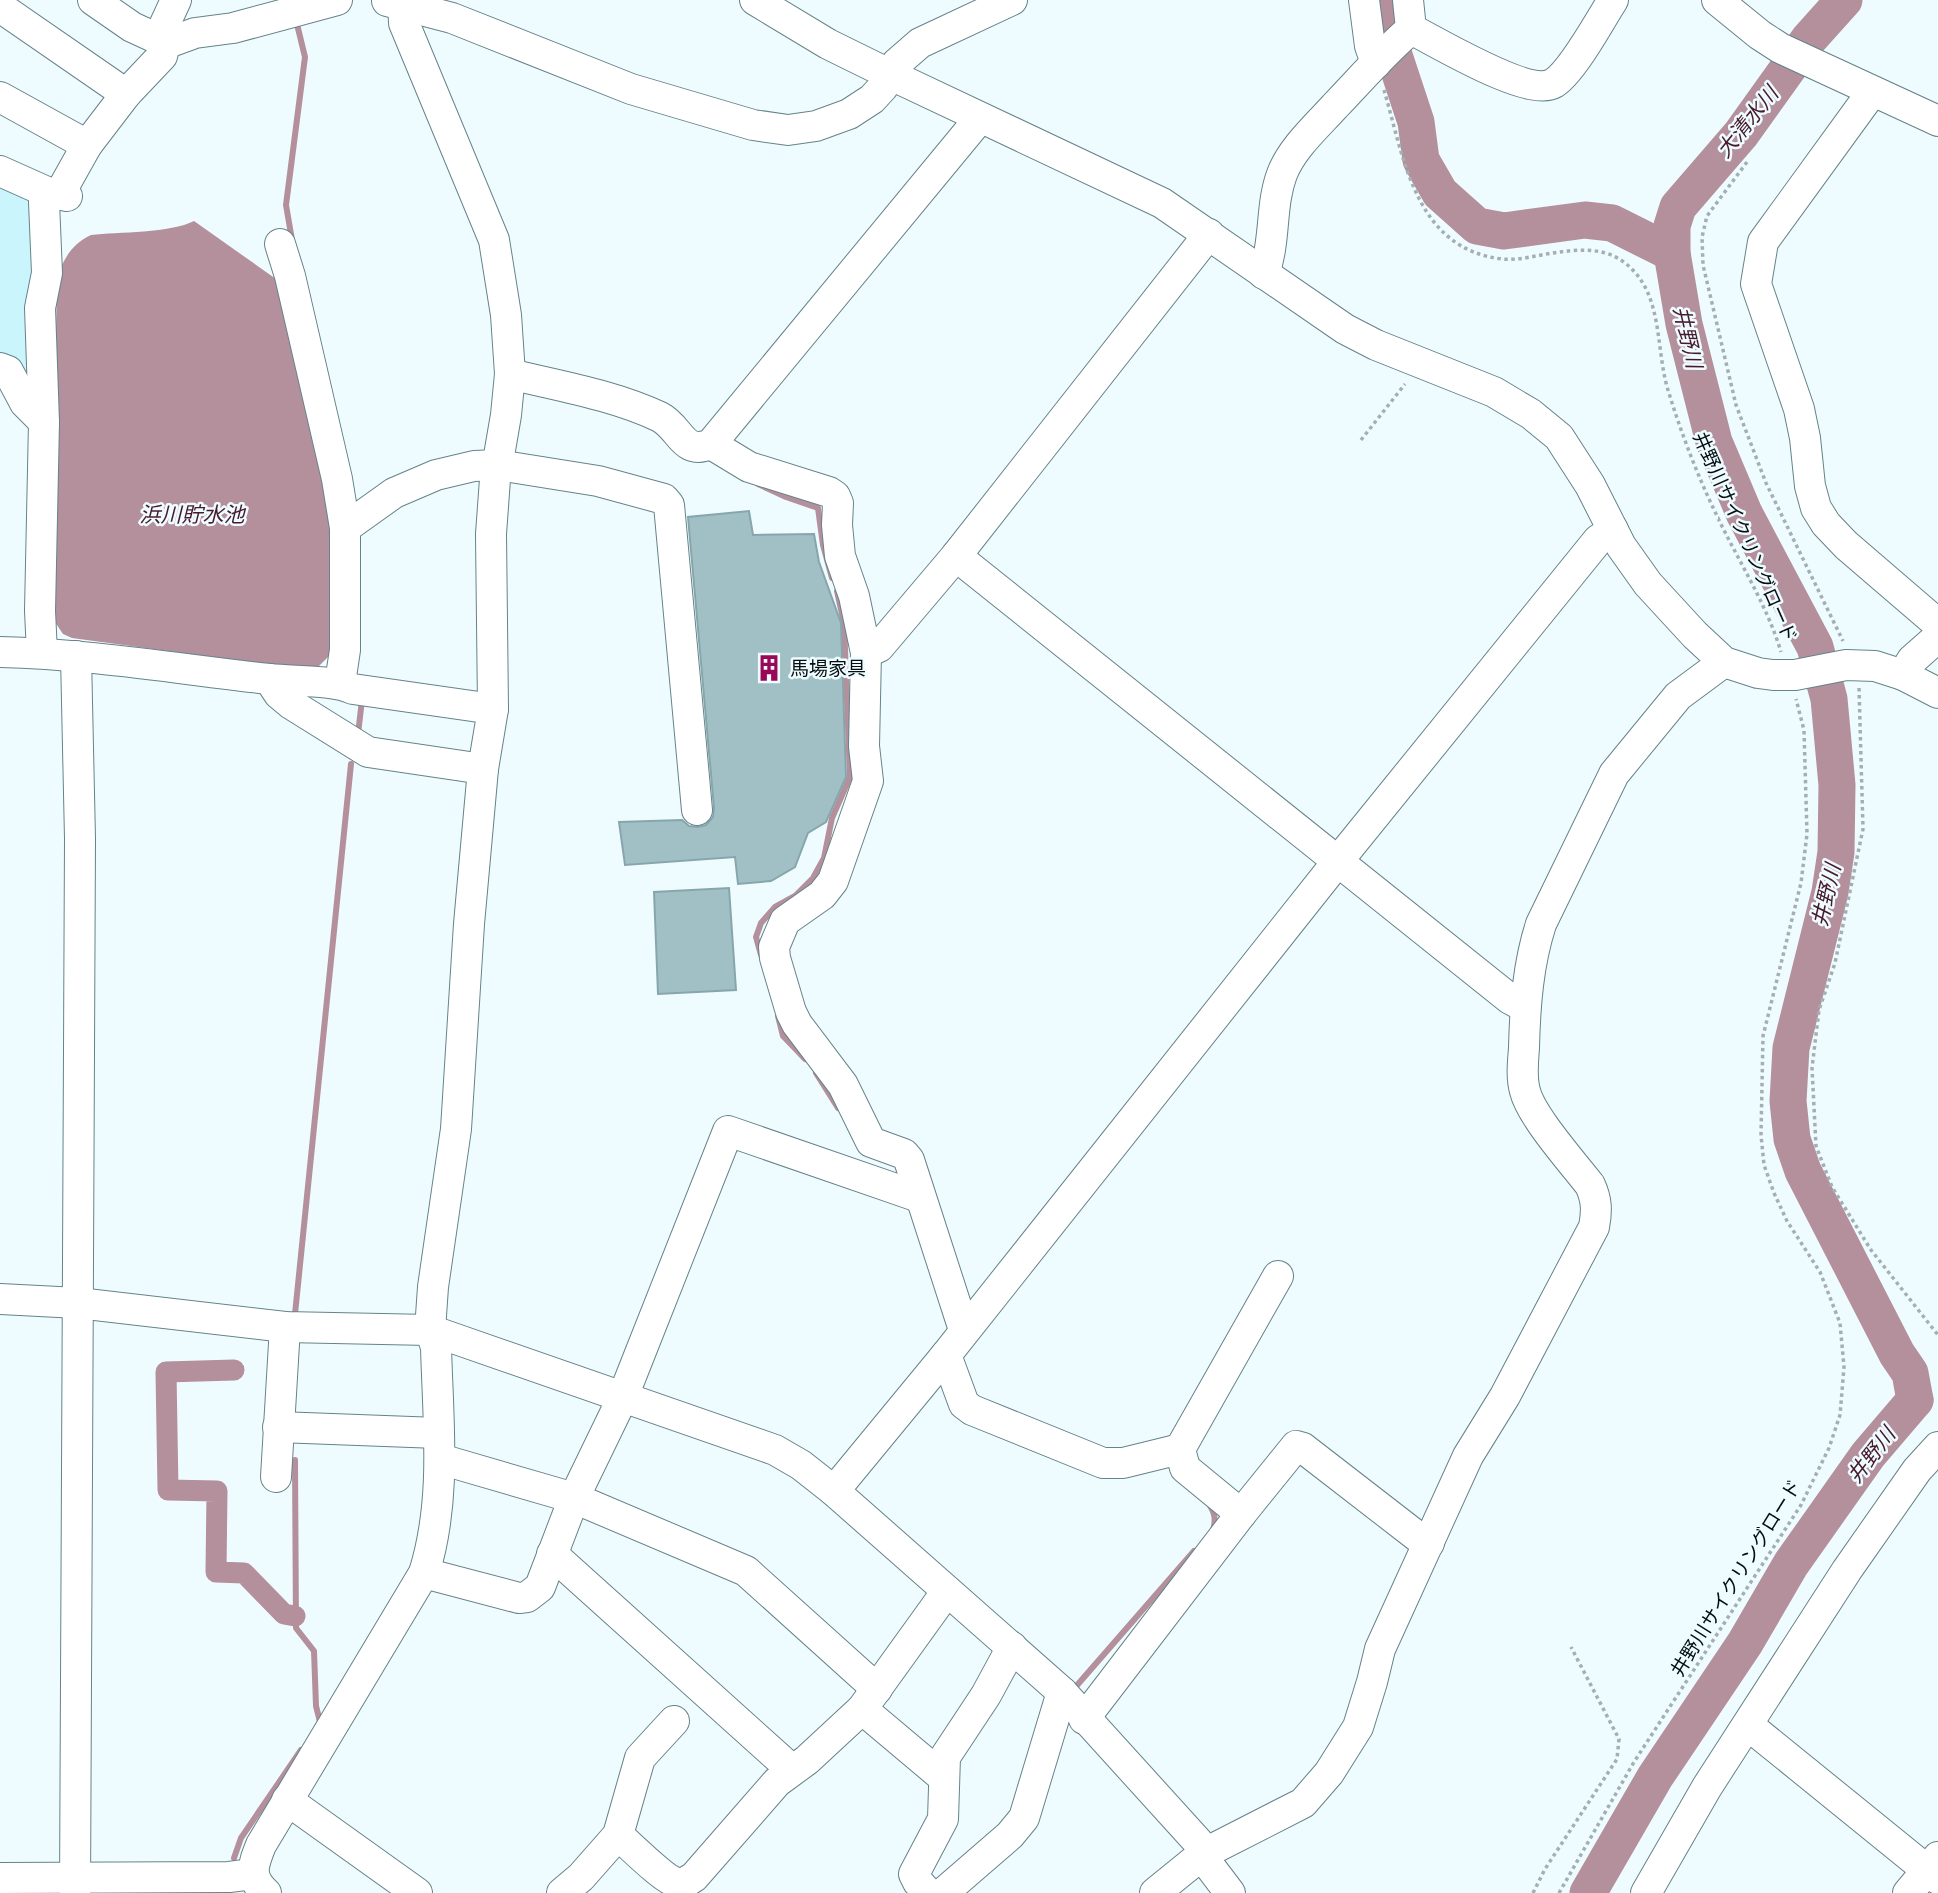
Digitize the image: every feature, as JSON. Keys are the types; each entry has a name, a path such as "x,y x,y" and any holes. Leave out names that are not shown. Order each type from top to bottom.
{"street":[{"path":"93,0 132,27 162,42 195,33 233,28 337,0"},
{"path":"42,653 40,611 44,422 40,308 47,273 44,202 60,194 87,145 126,94 162,56 162,42 176,0"},
{"path":"755,0 828,44 1162,203 1345,329 1415,361 1494,392 1547,427 1570,452 1613,530 1647,584 1724,662 1758,673 1791,677 1849,665 1875,666 1903,675 1938,693"},
{"path":"0,1878 76,1886 229,1877 260,1883 261,1845 425,1573 434,1532 439,1446 436,1347 430,1330 456,1129 469,925 483,769 493,709 491,534 510,374 506,315 494,240 396,1 459,9 631,89 753,125 788,130 816,126 849,114 872,99 897,63 920,43 1012,0"},
{"path":"1364,0 1370,46 1379,60"},
{"path":"1264,274 1271,254 1277,192 1283,171 1308,136 1408,32 1408,0"},
{"path":"1408,32 1503,76 1544,86 1554,84 1568,70 1613,0"},
{"path":"1717,0 1780,48 1938,121"},
{"path":"0,7 126,94"},
{"path":"1872,92 1763,242 1756,284 1799,409 1810,486 1816,508 1826,524 1846,545 1938,624"},
{"path":"0,97 87,145"},
{"path":"510,374 598,395 670,423 685,442 694,447 701,448 711,444 980,118"},
{"path":"0,171 60,194"},
{"path":"866,653 879,647 956,556 1209,234"},
{"path":"280,244 290,276 337,479 345,528 345,650 340,683"},
{"path":"0,368 8,371 24,403 44,422"},
{"path":"711,444 749,467 829,492 835,496 838,503 840,556 854,596 866,653 864,746 868,780 833,881 822,895 785,921 774,947 775,958 797,1024 843,1085 871,1142 904,1154 909,1160 964,1330"},
{"path":"345,528 394,492 436,475 474,466 498,465 597,481 664,499 669,505 697,810"},
{"path":"834,1491 946,1355 1338,861 1598,540 1613,530"},
{"path":"956,556 1510,999 1525,1007"},
{"path":"1903,675 1912,660 1938,637"},
{"path":"0,652 76,656 306,683 340,683 353,690 493,709"},
{"path":"76,656 80,839 76,1886"},
{"path":"1154,1893 1203,1854 1303,1803 1329,1773 1358,1727 1380,1649 1472,1448 1535,1339 1594,1227 1596,1198 1590,1185 1536,1113 1524,1091 1522,1077 1525,1007 1534,946 1541,924 1614,774 1678,696 1724,662"},
{"path":"270,679 279,694 291,705 368,752 483,769"},
{"path":"425,1573 519,1598 527,1597 540,1587 574,1498 622,1399 728,1131 919,1197"},
{"path":"1241,1514 1185,1468 1180,1449 1278,1276"},
{"path":"0,1299 78,1303 285,1327 430,1330 775,1450 801,1465 834,1491 1062,1692 1198,1842 1203,1854 1230,1893"},
{"path":"276,1477 285,1327"},
{"path":"946,1355 964,1404 984,1415 1103,1463 1122,1463 1180,1449"},
{"path":"278,1427 439,1446 574,1498 746,1571 944,1778"},
{"path":"1084,1719 1296,1446 1303,1448 1429,1543"},
{"path":"1646,1893 1707,1787 1847,1570 1917,1469 1938,1447"},
{"path":"552,1554 792,1770"},
{"path":"618,1835 667,1878 677,1883 694,1877 777,1782 807,1760 869,1699 947,1591"},
{"path":"928,1893 914,1874 943,1819 945,1757 986,1695 1012,1647"},
{"path":"943,1893 1010,1835 1024,1818 1062,1692"},
{"path":"581,1888 618,1835 640,1758 674,1721"},
{"path":"1748,1725 1935,1869 1909,1893"},
{"path":"286,1800 417,1893"}],"path":[{"name":"井野川サイクリングロード","path":"1379,60 1408,179 1430,218 1444,234 1482,256 1505,259 1576,250 1605,253 1625,262 1643,281 1654,308 1664,376 1700,478 1767,617 1791,677 1804,730 1807,834 1801,883 1763,1036 1761,1135 1764,1165 1774,1193 1787,1221 1821,1272 1840,1323 1844,1367 1840,1415 1829,1448 1801,1505 1634,1762 1559,1893"},
{"path":"1747,162 1707,216 1702,237 1703,265 1736,405 1766,483 1839,629 1849,665 1860,690 1863,829 1835,963 1819,1010 1812,1069 1816,1146 1832,1187 1871,1250 1938,1335"},
{"path":"1361,440 1410,377 1415,361"},
{"path":"1533,1893 1545,1869 1617,1759 1619,1739 1571,1647"}],"shaded area":[{"path":"0,177 32,191 36,381 0,364"}],"water":[{"name":"浜川貯水池","path":"194,221 276,279 333,510 333,652 314,671 72,638 63,634 51,616 57,276 70,252 91,235 158,230"}],"building":[{"name":"馬場家具","path":"749,511 753,535 814,534 819,562 841,623 846,777 826,822 808,833 795,867 771,881 738,884 735,857 625,865 619,822 682,820 689,826 698,827 706,825 713,817 688,517"},
{"path":"729,888 736,990 658,994 654,892"}],"waterway":[{"name":"井野川","path":"1379,0 1380,13 1416,122 1421,160 1440,193 1477,226 1504,231 1585,220 1612,223 1672,253"},
{"name":"井野川","path":"1844,0 1809,39 1741,134 1678,207 1672,226 1672,253 1684,324 1714,442 1744,513 1815,647 1829,699 1837,785 1836,852 1830,892 1791,1048 1788,1101 1792,1139 1803,1171 1897,1354 1910,1373 1915,1400"},
{"path":"292,240 286,205 305,57 296,20"},
{"path":"758,484 818,508 823,545 832,578"},
{"path":"761,955 756,937 761,923 775,907 795,896 813,878 824,858 832,818 850,777 844,623 837,591"},
{"path":"358,734 362,700"},
{"path":"295,1314 351,764"},
{"path":"778,1016 783,1036 805,1059"},
{"path":"816,1073 838,1108"},
{"path":"234,1370 166,1372 168,1490 217,1491 216,1572 244,1573 284,1614 295,1616"},
{"name":"井野川","path":"1588,1893 1655,1777 1745,1643 1791,1564 1868,1455 1915,1400"},
{"path":"295,1460 296,1628 314,1651 316,1706 320,1722 317,1727"},
{"path":"1209,1504 1213,1510 1213,1530"},
{"path":"1072,1691 1194,1551"},
{"path":"234,1858 241,1838 301,1750"}],"place":[{"name":"馬場家具","path":"769,668"}],"water label":[{"name":"大清水川","path":"1747,122"}]}
